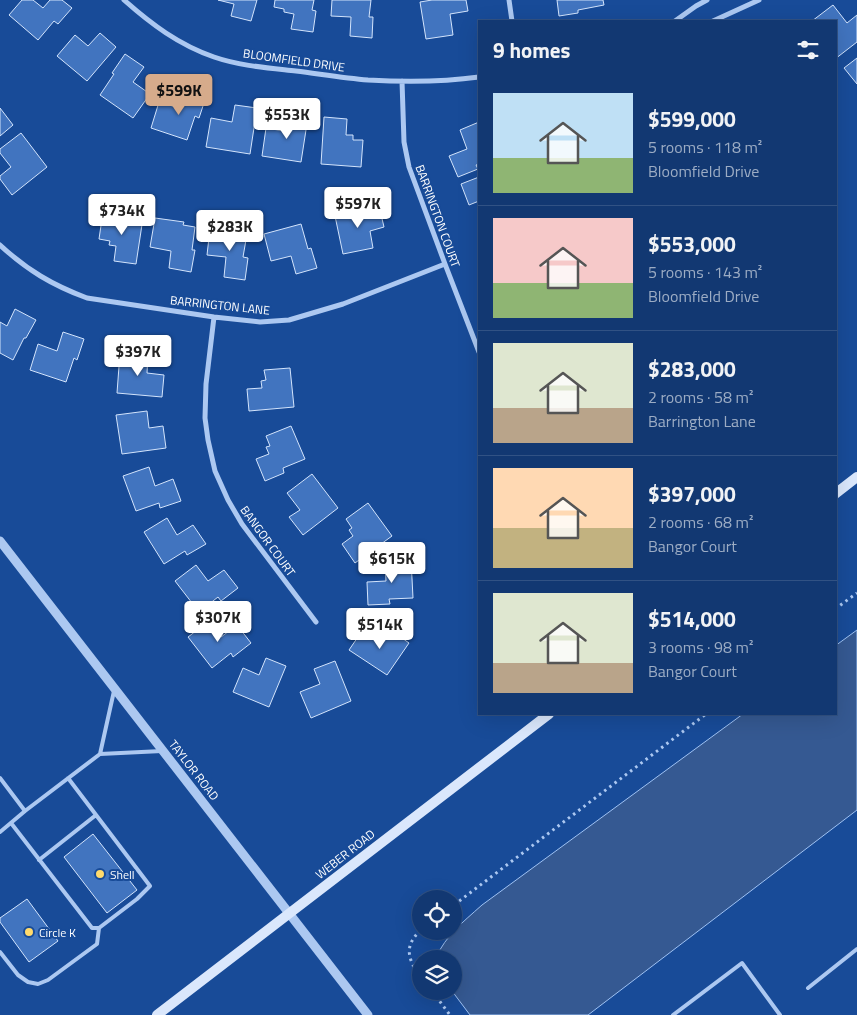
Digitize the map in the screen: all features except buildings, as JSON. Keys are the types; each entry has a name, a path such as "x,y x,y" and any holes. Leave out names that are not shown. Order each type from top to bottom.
{"main road":[{"path":"837,492 857,477"},
{"name":"WEBER ROAD","path":"157,1015 547,715"}],"street":[{"name":"BLOOMFIELD DRIVE","path":"124,0 160,29 182,43 214,57 246,65 368,80 460,80 478,77"},
{"path":"509,0 512,20"},
{"path":"677,20 707,0"},
{"path":"715,20 759,0"},
{"name":"BARRINGTON COURT","path":"402,81 404,142 409,167 444,264 478,349"},
{"name":"BARRINGTON LANE","path":"0,245 18,262 36,274 70,292 87,298 260,322 289,320 343,304 444,264"},
{"name":"BANGOR COURT","path":"214,317 206,384 205,418 215,471 228,500 242,524 316,622"},
{"name":"TAYLOR ROAD","path":"0,541 368,1015"}],"lane":[{"path":"100,754 115,689"},
{"path":"0,832 100,754 163,751"},
{"path":"0,778 25,811"},
{"path":"12,823 92,928 99,928 137,899 150,886 68,778"},
{"path":"39,860 96,815"},
{"path":"0,952 18,975 28,982 38,984 48,980 97,944 99,928"},
{"path":"808,988 857,949"},
{"path":"674,1015 742,963 780,1015"}],"path":[{"path":"837,608 857,593"},
{"path":"462,898 705,715"},
{"path":"412,940 410,943 409,955 412,964"},
{"path":"439,1000 450,1015"}],"water":[{"path":"857,630 857,810 588,1015 470,1015 459,1000 462,1000 462,950 440,950 447,940 462,940 462,923 482,905 742,715 837,715 837,645"}],"place":[{"name":"Shell","path":"100,874"},
{"name":"Circle K","path":"29,932"}]}
